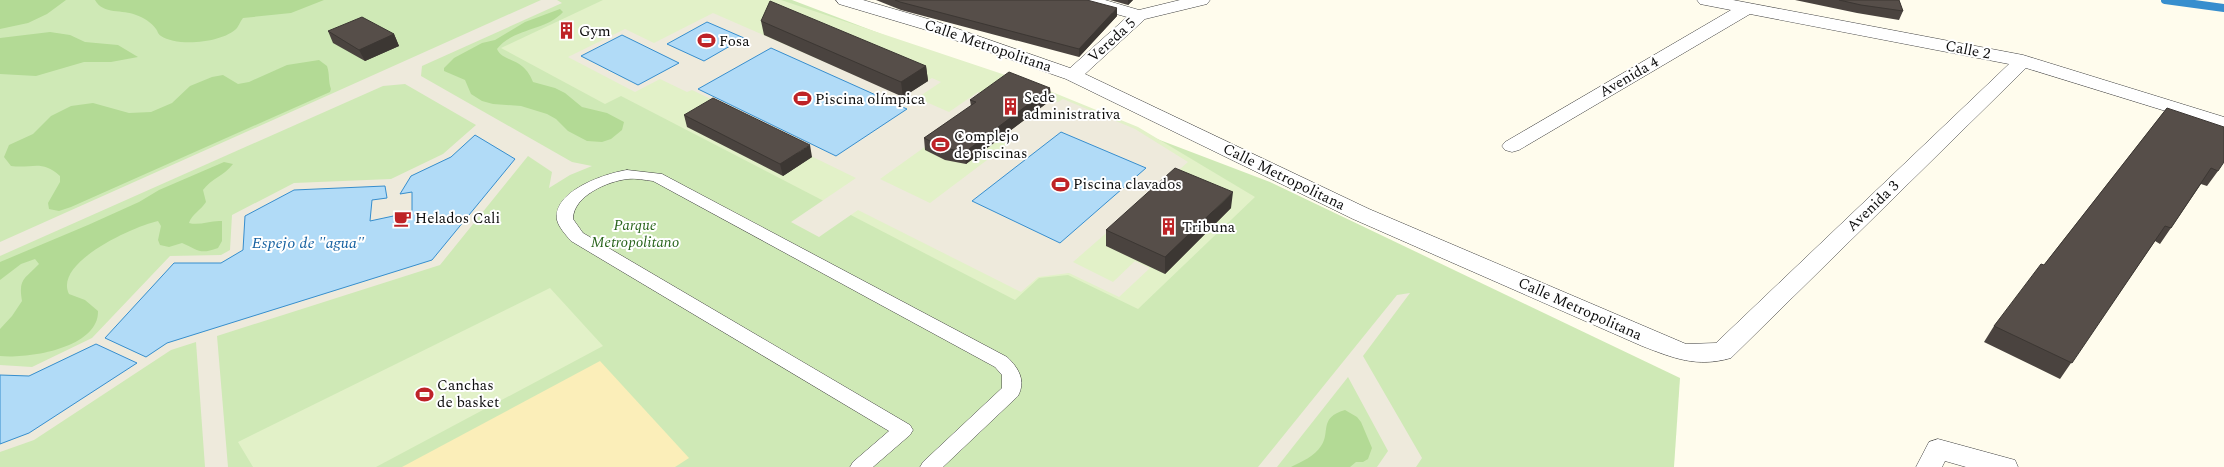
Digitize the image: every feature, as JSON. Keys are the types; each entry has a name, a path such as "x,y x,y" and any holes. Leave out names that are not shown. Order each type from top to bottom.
{"street":[{"name":"Calle Metropolitana","path":"845,0 929,25 1073,75 1361,214 1651,340 1684,353 1722,352"},
{"path":"1086,0 1139,15"},
{"name":"Vereda 5","path":"1073,75 1139,15 1201,0"},
{"name":"Calle 2","path":"1706,0 2023,61 2224,123"},
{"name":"Avenida 4","path":"1512,146 1747,8"},
{"name":"Avenida 3","path":"1722,352 2023,61"},
{"path":"1929,467 1938,449 2005,467"}],"lane":[{"path":"860,467 903,430 578,237 568,227 565,217 568,207 577,196 592,186 622,175 640,174 657,177 1001,362 1010,370 1014,380 1010,391 930,467"}],"green space":[{"name":"Parque Metropolitano","path":"0,0 792,0 1270,182 1680,378 1674,467 0,467"},
{"path":"0,0 66,0 47,14 28,23 0,29"},
{"path":"95,0 324,0 291,13 243,18 237,28 230,33 211,40 200,42 178,42 160,35 147,20 142,17 131,13 108,10 99,5"},
{"name":"Complejo de piscinas","path":"603,0 781,0 1035,85 1138,127 1255,197 1138,309 1068,275 1039,278 1015,300 621,96 605,104 501,48"},
{"path":"560,9 563,12 556,18 539,27 512,37 497,49 504,56 524,68 533,82 555,88 565,93 582,107 607,113 624,122 622,130 611,139 602,142 587,141 568,131 556,119 547,114 521,106 493,104 482,101 471,94 465,80 444,71 444,68 454,58 482,43 495,40 525,22"},
{"path":"50,32 70,35 85,42 118,45 138,57 111,62 84,62 36,76 0,74 0,38"},
{"path":"319,60 327,66 331,89 330,92 59,211 49,209 48,203 60,182 60,176 42,166 11,166 4,157 9,145 33,134 51,116 71,106 93,103 129,113 151,112 172,103 190,86 212,77 223,75 238,84 249,82 287,65"},
{"path":"224,162 233,164 203,190 206,202 192,217 189,223 197,224 222,221 222,241 218,248 207,251 199,251 182,243 169,247 160,245 158,240 161,226 158,221 132,230 99,247 84,258 73,270 67,282 69,294 85,300 98,311 95,324 87,334 75,342 44,353 0,356 0,329 12,316 22,301 21,288 26,276 39,264 35,259 21,264 0,280 0,262 88,225 139,202 159,190"},
{"name":"Canchas de basket","path":"550,288 603,346 376,467 253,467 238,442"},
{"path":"1345,410 1357,417 1361,422 1372,448 1368,459 1363,462 1356,462 1350,467 1291,467 1308,458 1318,450 1324,441 1328,421 1337,413"}],"sand":[{"path":"600,361 689,458 675,467 402,467"}],"shaded area":[{"path":"541,0 557,0 562,3 422,66 421,76 572,162 592,166 570,175 549,188 552,172 528,156 440,265 217,336 228,467 205,467 196,342 171,350 34,440 0,452 0,444 29,433 96,344 29,376 0,375 0,365 32,367 92,338 170,256 221,255 230,250 232,215 294,183 391,179 443,154 476,125 405,84 383,86 0,256 0,242","holes":["475,135 432,260 167,343 146,357 105,338 174,263 221,263 243,250 385,186 372,200 370,221 412,212 413,192 401,194 411,176 451,157"]},
{"path":"713,13 903,96 932,78 941,82 917,98 949,112 978,92 991,97 1012,129 1051,100 1058,102 1063,99 1135,129 1188,162 1073,262 1113,282 1135,261 1150,268 1119,297 1069,273 1038,277 1021,292 858,210 819,237 791,222 856,178 716,110 723,105 692,90 687,92 660,79 635,92 568,57 625,29 654,43","holes":["961,121 1011,142 930,203 880,179"]},
{"path":"1410,293 1363,356 1422,458 1416,467 1377,467 1388,451 1348,377 1277,467 1258,467 1397,295"}],"water":[{"name":"Fosa","path":"707,22 744,38 704,61 667,44"},
{"path":"622,35 679,63 638,85 581,56"},
{"name":"Piscina olímpica","path":"771,48 907,109 836,156 698,89"},
{"name":"Piscina clavados","path":"1061,132 1146,168 1060,243 972,201"},
{"name":"Espejo de \"agua\"","path":"475,135 515,159 432,260 167,343 146,357 105,338 174,263 221,263 243,250 245,216 294,190 385,186 387,198 372,200 370,221 412,212 412,192 400,194 411,176 451,157"},
{"path":"96,344 137,363 29,433 0,444 0,375 29,376"}],"building":[{"path":"895,0 1087,0 1117,8 1079,49"},
{"path":"1839,0 1899,0 1903,11 1861,5"},
{"path":"770,1 926,66 901,82 761,21"},
{"path":"362,17 394,34 359,50 328,31"},
{"path":"1009,72 1050,88 965,152 944,148 924,138 976,102 970,100"},
{"path":"713,98 810,145 780,164 684,115"},
{"path":"2167,108 2224,127 2224,162 2218,171 2211,168 2171,228 2165,226 2072,363 1994,326 2041,264 2044,265"},
{"name":"Tribuna","path":"1175,168 1233,192 1165,257 1106,230"}],"waterway":[{"path":"2165,0 2224,8"}],"place":[{"name":"Gym","path":"566,31"},
{"name":"Fosa","path":"706,41"},
{"name":"Piscina olímpica","path":"802,99"},
{"name":"Sede administrativa","path":"1011,106"},
{"name":"Complejo de piscinas","path":"941,145"},
{"name":"Piscina clavados","path":"1060,184"},
{"name":"Helados Cali","path":"402,218"},
{"name":"Tribuna","path":"1169,227"},
{"name":"Canchas de basket","path":"424,394"}]}
